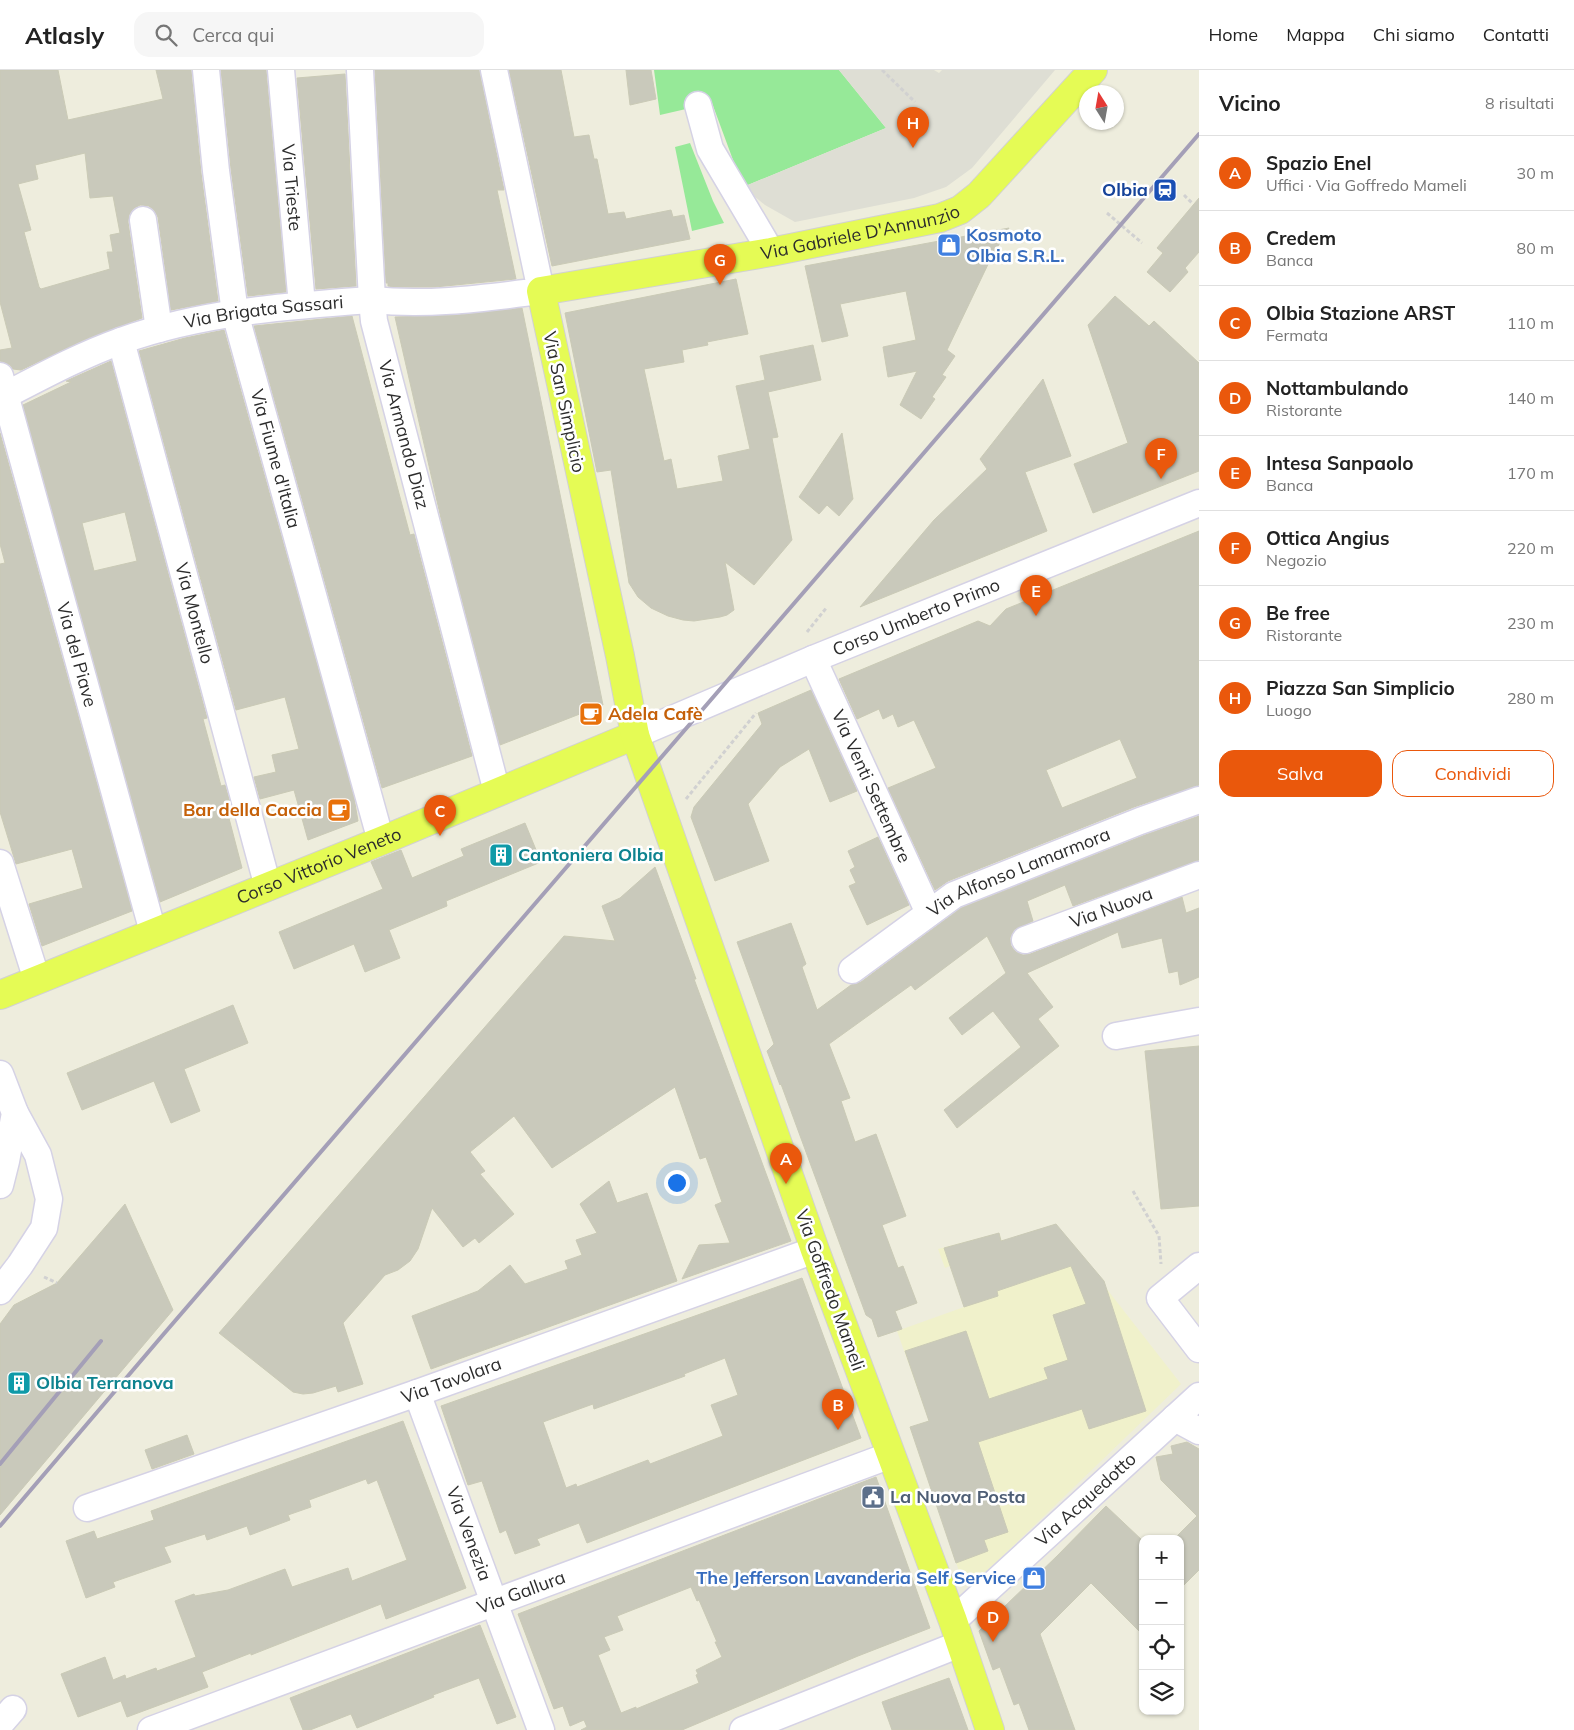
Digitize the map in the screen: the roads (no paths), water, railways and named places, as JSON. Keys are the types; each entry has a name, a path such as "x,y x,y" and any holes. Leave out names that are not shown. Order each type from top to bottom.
{"main road":[{"name":"Via Gabriele D'Annunzio","path":"541,292 771,252 940,218 960,210 979,196 1093,70"},
{"name":"Via San Simplicio","path":"541,292 620,656 635,734"},
{"name":"Corso Vittorio Veneto","path":"0,995 382,841 635,734"},
{"name":"Via Goffredo Mameli","path":"635,734 815,1250 892,1455 990,1730"}],"street":[{"name":"Via Fiume d'Italia","path":"206,70 216,171 235,312 382,841"},
{"name":"Via Trieste","path":"281,70 302,305"},
{"name":"Via Armando Diaz","path":"360,70 374,321 496,792"},
{"name":"Via San Simplicio","path":"494,70 541,292"},
{"path":"698,105 710,149 771,252"},
{"path":"143,220 159,329"},
{"name":"Via Brigata Sassari","path":"2,390 121,341 159,329 235,312 372,300 434,303 541,292"},
{"name":"Via Montello","path":"121,341 268,887"},
{"name":"Via del Piave","path":"2,390 154,932"},
{"name":"Corso Umberto Primo","path":"635,734 813,659 1199,503"},
{"name":"Via Venti Settembre","path":"813,659 929,912"},
{"name":"Via Alfonso Lamarmora","path":"852,970 954,895 1140,821 1199,800"},
{"path":"0,863 37,980"},
{"name":"Via Nuova","path":"1026,940 1199,875"},
{"path":"1199,1020 1116,1036 1155,1042 1199,1037"},
{"path":"0,1074 15,1113 38,1155 49,1198 44,1228 20,1265 0,1291"},
{"path":"0,1184 15,1113"},
{"name":"Via Tavolara","path":"87,1508 417,1393 815,1250"},
{"path":"1199,1266 1160,1298 1199,1349"},
{"name":"Via Venezia","path":"417,1393 541,1730"},
{"name":"Via Acquedotto","path":"743,1730 956,1632 1199,1396"},
{"path":"1175,1418 1199,1431"},
{"name":"Via Gallura","path":"151,1730 892,1455"}],"railway":[{"path":"0,1526 1199,134"},
{"path":"0,1464 101,1341"}],"place":[{"name":"Piazza San Simplicio","path":"913,148"},
{"name":"Olbia","path":"1165,190"},
{"name":"Kosmoto Olbia S.R.L.","path":"949,245"},
{"name":"Be free","path":"720,285"},
{"name":"Ottica Angius","path":"1161,479"},
{"name":"Intesa Sanpaolo","path":"1036,616"},
{"name":"Adela Cafè","path":"591,714"},
{"name":"Bar della Caccia","path":"339,810"},
{"name":"Olbia Stazione ARST","path":"440,836"},
{"name":"Cantoniera Olbia","path":"501,855"},
{"name":"Spazio Enel","path":"786,1184"},
{"name":"Olbia Terranova","path":"19,1383"},
{"name":"Credem","path":"838,1430"},
{"name":"La Nuova Posta","path":"873,1497"},
{"name":"The Jefferson Lavanderia Self Service","path":"1034,1578"},
{"name":"Nottambulando","path":"993,1642"}]}
